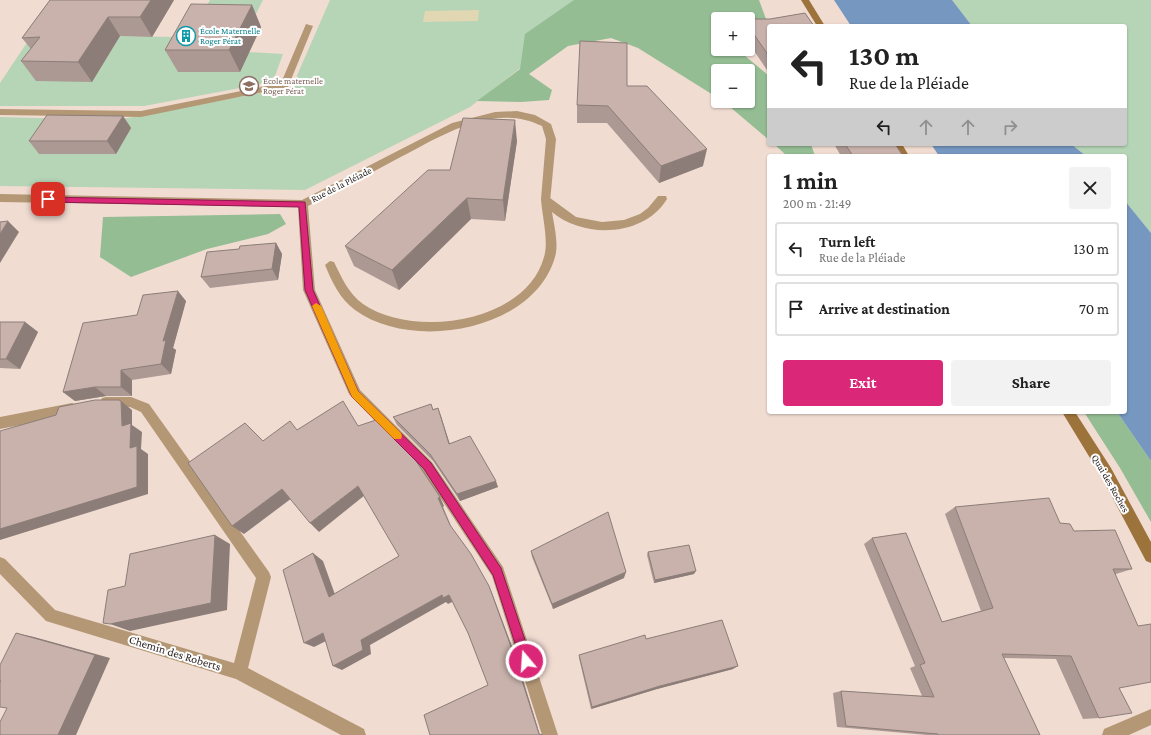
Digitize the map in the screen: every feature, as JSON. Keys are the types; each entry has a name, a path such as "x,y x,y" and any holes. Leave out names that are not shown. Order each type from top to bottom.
{"street":[{"path":"805,0 820,24"},
{"path":"0,112 141,114 284,86 309,26"},
{"name":"Rue de la Pléiade","path":"0,198 303,204 455,125 495,114 517,114 532,117 546,124 551,139 546,199"},
{"path":"546,199 557,211 574,220 594,225 615,226 635,220 651,211 662,199"},
{"path":"330,265 340,288 359,307 386,320 418,327 452,326 486,317 516,302 538,282 550,256 546,199"},
{"path":"303,204 309,290 355,394 428,466 498,572 550,735"},
{"path":"0,423 106,402 131,402 145,408 264,577 239,672"},
{"name":"Quai des Roches","path":"1069,414 1106,472 1151,556"},
{"name":"Chemin des Roberts","path":"0,564 51,616 239,672 358,735"},
{"path":"1110,735 1151,717"}],"green space":[{"path":"210,0 263,0 255,16 249,52 283,54 275,76 261,84 144,106 0,106 0,83 32,35 92,82 120,36 178,37 200,16"},
{"name":"École maternelle Roger Pérat","path":"330,0 580,0 594,11 470,107 305,190 0,186 0,117 117,120 292,87"},
{"path":"574,0 759,0 766,19 755,25 755,12 711,12 711,56 745,56 755,64 711,64 711,94 638,48 611,38 568,46 529,74 552,90 549,100 521,102 477,101 520,69 525,34"},
{"path":"952,0 1151,0 1151,233 1127,203 1127,154 1084,154 1074,146 1127,146 1127,24 970,24"},
{"path":"755,64 767,74 767,138 731,108 755,108"},
{"path":"776,146 812,146 814,154 785,154"},
{"path":"280,214 286,224 268,234 207,249 131,277 100,257 103,217"},
{"path":"1085,414 1118,414 1151,461 1151,522 1120,468"}],"sand":[{"path":"479,10 478,21 423,22 425,11"}],"water":[{"path":"834,0 952,0 970,24 850,24"},
{"path":"932,146 1074,146 1084,154 938,154"},
{"path":"1127,203 1151,233 1151,461 1118,414 1127,414"}],"building":[{"path":"50,0 151,0 140,17 108,17 78,62 21,61 40,37 22,38"},
{"path":"191,4 252,5 229,50 165,50"},
{"path":"805,13 813,24 767,24 767,53 755,36 755,19 770,19"},
{"path":"580,41 627,43 627,86 647,86 707,149 661,166 608,106 577,105"},
{"path":"47,115 123,116 107,141 29,141"},
{"path":"463,118 515,120 503,200 467,198 392,270 345,246 428,170 450,170"},
{"path":"846,146 896,146 902,154 852,154"},
{"path":"8,221 0,234 0,222"},
{"path":"276,243 272,269 201,277 207,252 239,249 240,246"},
{"path":"178,291 163,341 166,340 161,364 121,370 121,387 95,387 63,392 83,323 137,315 143,295"},
{"path":"0,322 25,322 6,359 0,359"},
{"path":"95,400 121,401 122,426 131,423 130,448 137,446 137,487 0,529 0,431 56,415 59,407"},
{"path":"343,401 358,426 376,420 416,461 440,497 438,498 450,525 471,554 489,586 513,652 539,734 543,735 430,735 424,715 488,685 468,633 449,595 443,598 442,595 361,640 363,650 333,666 323,633 304,643 283,570 313,553 329,597 399,556 358,486 310,523 282,489 232,526 188,463 245,423 263,441 290,421 297,430"},
{"path":"431,404 433,410 438,408 449,444 470,436 496,481 457,494 430,454 393,417"},
{"path":"1049,498 1060,523 1070,524 1074,531 1115,530 1132,569 1113,569 1138,626 1151,624 1151,682 1119,688 1132,713 1099,718 1071,656 1002,654 1040,735 939,735 846,726 841,691 934,697 920,665 925,663 872,538 906,533 942,622 993,608 955,507"},
{"path":"608,512 626,572 552,604 531,551"},
{"path":"215,535 211,603 110,624 103,623 108,590 125,586 130,554"},
{"path":"689,545 696,571 655,580 648,552"},
{"path":"722,620 738,666 660,686 592,707 579,655 645,635 646,639"},
{"path":"16,633 95,655 58,735 0,735 0,722 7,708 0,707 0,665"}],"slow traffic":[{"path":"316,306 355,394 397,436"}],"place":[{"name":"École Maternelle Roger Pérat","path":"186,36"},
{"name":"École maternelle Roger Pérat","path":"249,86"}],"route":[{"path":"48,199 303,204 309,290 355,394 428,466 498,572 526,661"}]}
